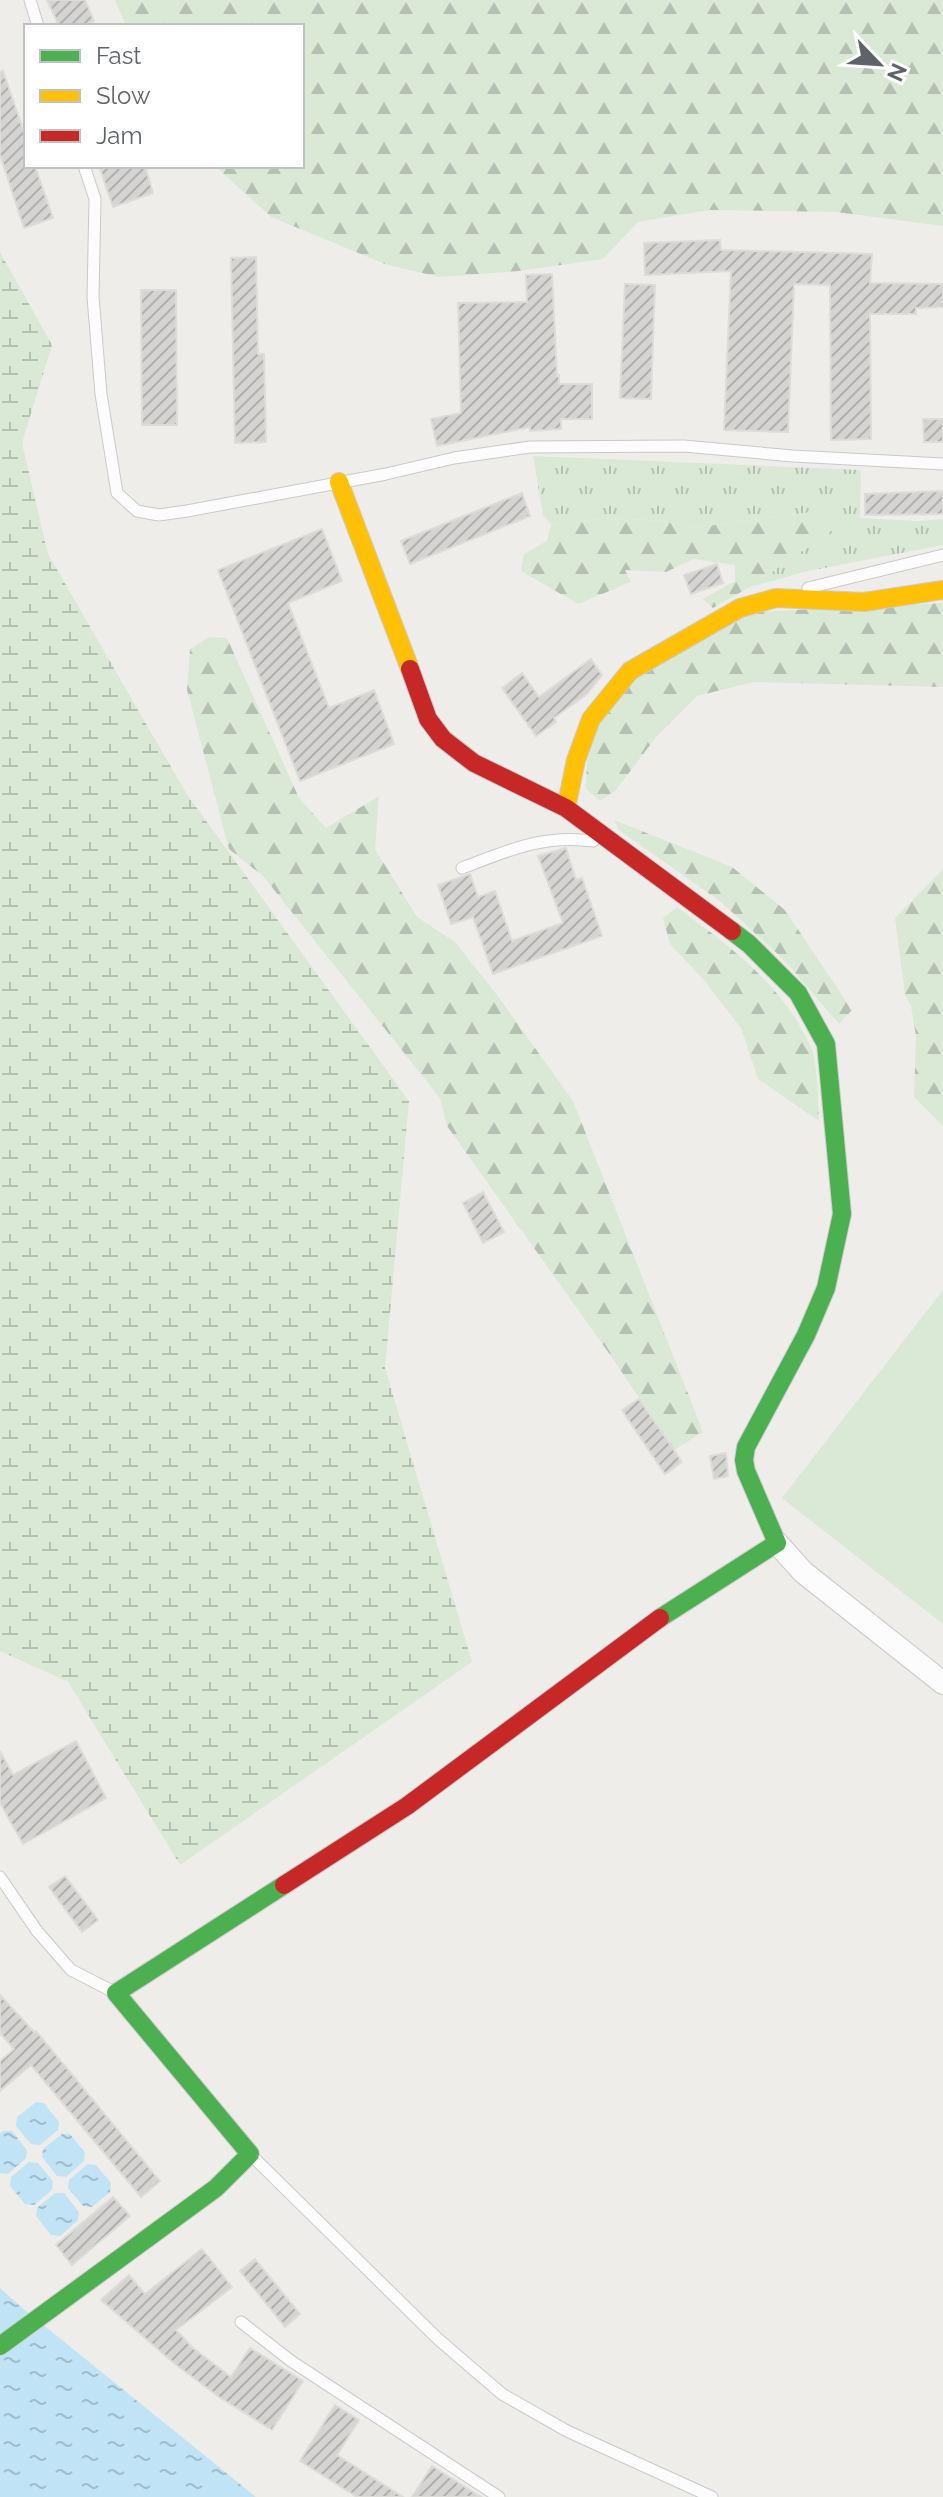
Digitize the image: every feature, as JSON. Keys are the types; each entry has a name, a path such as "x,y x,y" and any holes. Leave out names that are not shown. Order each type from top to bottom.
{"street":[{"path":"339,482 428,719 443,739 474,763 566,808 749,944 798,993 826,1044 842,1214 826,1288 806,1335 746,1447 746,1471 777,1543 803,1572 943,1683"},
{"path":"566,808 576,760 591,719 630,671 740,608 776,598 864,602 943,590"},
{"path":"0,2346 216,2188 250,2154 116,1993 407,1806 668,1612 777,1543"}],"lane":[{"path":"30,0 37,24"},
{"path":"85,168 95,199 94,311 101,394 117,493 137,511 159,515 386,474 454,458 530,447 684,446 793,456 943,464"},
{"path":"776,598 837,579 943,555"},
{"path":"462,868 518,847 550,839 613,844"},
{"path":"0,1877 37,1931 71,1970 116,1993"},
{"path":"250,2154 438,2339 502,2394 567,2431 712,2497"},
{"path":"241,2322 291,2361 499,2497"}],"green space":[{"path":"115,0 943,0 943,226 836,212 709,210 638,222 603,259 519,271 439,277 385,264 271,217 217,168 304,168 304,24 125,24"},
{"path":"0,252 52,345 22,443 48,554 186,793 409,1101 385,1368 472,1662 180,1865 68,1682 0,1651"},
{"path":"533,456 861,470 860,518 943,519 943,545 808,571 750,587 838,526 812,512 692,528 664,521 613,518 551,524 543,515"},
{"path":"812,512 838,521 838,526 750,587 713,608 703,599 735,581 735,565 693,559 666,572 625,570 631,582 578,604 521,571 524,554 547,541 551,524 613,518 664,521 692,528"},
{"path":"943,603 943,687 754,682 697,696 657,736 615,791 600,801 586,789 587,762 597,724 638,676 751,612"},
{"path":"209,637 227,638 299,798 326,828 379,796 375,849 417,917 455,942 573,1101 703,1432 674,1450 447,1126 440,1098 263,876 229,849 187,690 190,649"},
{"path":"614,820 732,867 785,910 852,1010 839,1024 783,959 721,902 619,830"},
{"path":"943,869 943,1126 914,1097 916,1036 911,1006 905,995 895,918"},
{"path":"677,907 754,969 771,986 800,1026 813,1055 819,1121 758,1079 741,1028 703,979 670,944 663,918"},
{"path":"943,1290 943,1624 782,1498"}],"water":[{"path":"36,2102 44,2103 59,2122 58,2130 40,2145 31,2144 16,2126 17,2117"},
{"path":"12,2131 27,2150 26,2158 8,2174 0,2173 0,2133"},
{"path":"62,2134 70,2134 85,2153 84,2161 66,2177 57,2176 42,2157 43,2149"},
{"path":"29,2162 38,2163 53,2181 52,2190 34,2205 25,2204 10,2186 11,2177"},
{"path":"88,2164 96,2165 111,2183 110,2192 92,2207 83,2206 68,2188 69,2180"},
{"path":"55,2193 64,2193 79,2212 78,2220 60,2236 51,2235 36,2216 37,2208"},
{"path":"0,2288 20,2306 256,2497 0,2497"}],"building":[{"path":"47,0 85,0 94,21 87,24 58,24"},
{"path":"3,71 24,132 24,168 36,168 53,218 24,228 0,155 0,72"},
{"path":"100,168 146,168 153,193 113,207"},
{"path":"720,240 721,250 872,254 870,283 943,284 943,307 916,308 916,314 870,314 871,439 831,440 830,285 794,284 788,432 724,430 731,271 645,275 644,243"},
{"path":"256,257 258,354 264,354 266,442 235,443 231,258"},
{"path":"552,274 559,384 592,384 592,419 561,419 561,429 530,431 530,427 437,446 431,419 461,413 458,303 527,302 526,275"},
{"path":"625,284 655,285 651,399 620,398"},
{"path":"141,290 176,290 177,425 142,425"},
{"path":"923,419 943,419 943,442 924,442"},
{"path":"943,491 943,514 865,515 865,494"},
{"path":"522,493 530,516 410,564 401,541"},
{"path":"322,529 342,581 288,603 329,708 374,690 394,744 300,781 218,570"},
{"path":"717,564 723,583 691,594 684,575"},
{"path":"591,659 602,675 587,694 554,718 556,722 536,736 502,688 522,673 539,697"},
{"path":"566,848 576,880 582,878 602,936 493,974 473,917 451,924 438,885 470,874 478,897 495,891 512,941 563,923 538,856"},
{"path":"483,1192 504,1232 483,1243 463,1203"},
{"path":"639,1399 682,1462 665,1474 622,1410"},
{"path":"726,1453 728,1476 714,1479 710,1456"},
{"path":"76,1741 106,1798 23,1844 0,1803 0,1751 13,1775"},
{"path":"65,1876 98,1920 82,1932 49,1887"},
{"path":"0,1995 36,2031 160,2181 141,2197 31,2065 0,2091 0,2061 14,2049 0,2033"},
{"path":"113,2197 130,2216 72,2265 56,2245"},
{"path":"202,2249 232,2287 176,2330 193,2348 231,2377 250,2348 303,2381 272,2430 219,2397 175,2364 101,2300 129,2275 145,2294"},
{"path":"255,2259 300,2314 285,2327 240,2271"},
{"path":"335,2405 359,2420 337,2455 403,2497 357,2497 300,2461"},
{"path":"432,2466 481,2497 412,2497"}],"traffic: fast":[{"path":"660,1618 777,1543 746,1471 746,1447 806,1335 826,1288 842,1214 826,1044 798,993 732,931"},
{"path":"0,2346 216,2188 250,2154 116,1993 284,1885"}],"traffic: slow":[{"path":"339,482 410,669"},
{"path":"566,808 576,760 591,719 630,671 740,608 776,598 864,602 943,590"}],"traffic: jam":[{"path":"410,669 428,719 443,739 474,763 566,808 732,931"},
{"path":"284,1885 407,1806 660,1618"}]}
